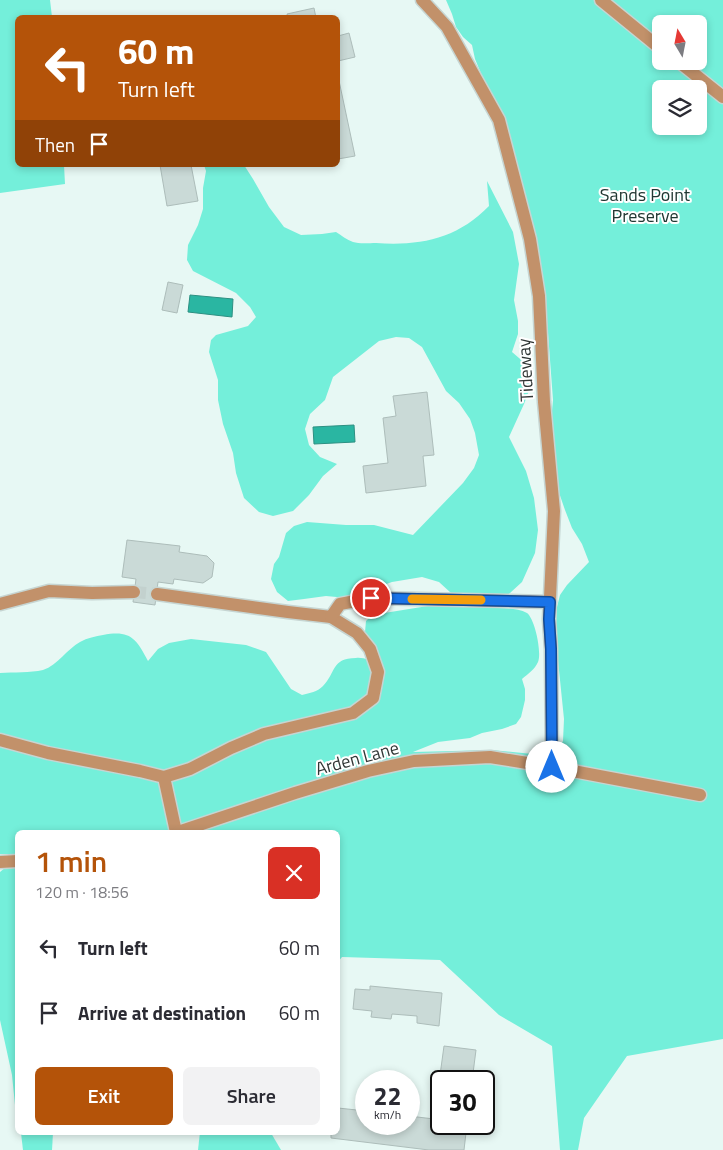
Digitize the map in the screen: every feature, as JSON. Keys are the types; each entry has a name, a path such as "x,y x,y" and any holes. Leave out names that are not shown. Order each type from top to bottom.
{"street":[{"name":"Tideway","path":"422,0 447,26 498,120 530,239 539,296 544,402 554,511 549,619 552,767"},
{"path":"600,0 652,42"},
{"path":"689,70 723,97"},
{"path":"0,604 49,591 134,592"},
{"path":"0,740 48,753 140,770 164,777 190,769 230,748 264,734 354,713 373,698 378,672 370,649 357,632 331,617 156,594"},
{"path":"331,617 340,604 371,598 550,602"},
{"name":"Arden Lane","path":"183,830 368,771 414,761 490,758 552,767 700,795"},
{"path":"164,777 177,830"},
{"path":"0,862 15,861"}],"green space":[{"path":"0,0 50,0 52,15 15,15 15,167 64,167 65,184 0,193"},
{"name":"Sands Point Preserve","path":"446,0 723,0 723,1039 627,1056 584,1118 578,1150 560,1150 552,1046 499,1015 440,960 342,957 340,960 340,830 15,830 15,854 0,854 0,673 43,670 48,668 75,645 97,636 126,635 136,641 148,661 158,649 169,643 191,639 246,645 266,652 291,689 302,695 321,688 338,663 342,661 359,658 379,663 375,644 365,632 366,621 372,615 434,605 451,593 439,582 422,577 392,582 347,598 326,596 288,601 277,592 271,579 274,564 279,557 286,533 294,526 307,522 374,525 413,535 463,483 474,468 479,455 470,419 459,403 446,391 422,347 409,338 396,337 379,341 333,377 325,400 310,414 305,429 309,445 320,457 337,464 323,476 309,495 293,511 273,516 259,512 244,498 236,473 233,453 223,424 218,400 218,380 209,352 211,340 216,335 248,326 256,317 250,307 236,293 193,271 187,260 188,245 198,225 203,209 205,167 245,167 269,207 284,227 301,235 336,232 355,243 408,243 437,238 451,233 477,217 489,206 487,181 513,232 519,264 514,300 518,321 518,334 512,352 526,364 530,374 531,385 509,437 526,471 534,498 538,530 535,553 522,582 510,593 488,607 523,611 530,616 535,629 539,658 535,667 522,679 525,689 525,700 521,717 516,724 470,738 438,742 413,752 492,750 542,755 559,748 563,741 564,719 556,641 557,607 560,595 567,585 589,562 582,544 572,528 556,484 542,454 551,422 553,400 542,272 485,83 475,59 472,45 456,27"},
{"path":"15,860 15,1105 12,1075 0,1020 0,872"},
{"path":"21,1135 53,1135 52,1150 23,1150"},
{"path":"200,1135 272,1135 281,1150 198,1150"}],"shaded area":[{"path":"190,295 233,299 232,317 188,312"},
{"path":"354,425 355,442 314,444 313,427"}],"building":[{"path":"314,8 315,15 287,15"},
{"path":"349,33 355,57 340,61 340,35"},
{"path":"340,85 355,156 340,159"},
{"path":"160,167 191,167 198,201 167,206"},
{"path":"168,282 183,285 177,313 162,310"},
{"path":"427,392 434,455 423,456 426,486 366,493 363,466 388,463 383,418 396,416 393,396"},
{"path":"127,540 180,546 179,552 207,556 214,563 212,577 203,583 174,579 173,584 158,582 155,605 133,602 136,579 122,577"},
{"path":"370,986 442,993 439,1026 417,1023 417,1016 392,1014 391,1019 371,1017 372,1011 353,1009 355,989 370,990"},
{"path":"444,1046 476,1050 473,1070 441,1070"},
{"path":"340,1108 355,1110 355,1135 420,1135 420,1117 430,1119 430,1135 466,1135 464,1150 429,1150 331,1138 331,1135 340,1135"}],"tunnel":[{"path":"134,592 157,594"}],"slow traffic":[{"path":"412,599 481,600"}],"route":[{"path":"371,598 550,602 552,767"}]}
